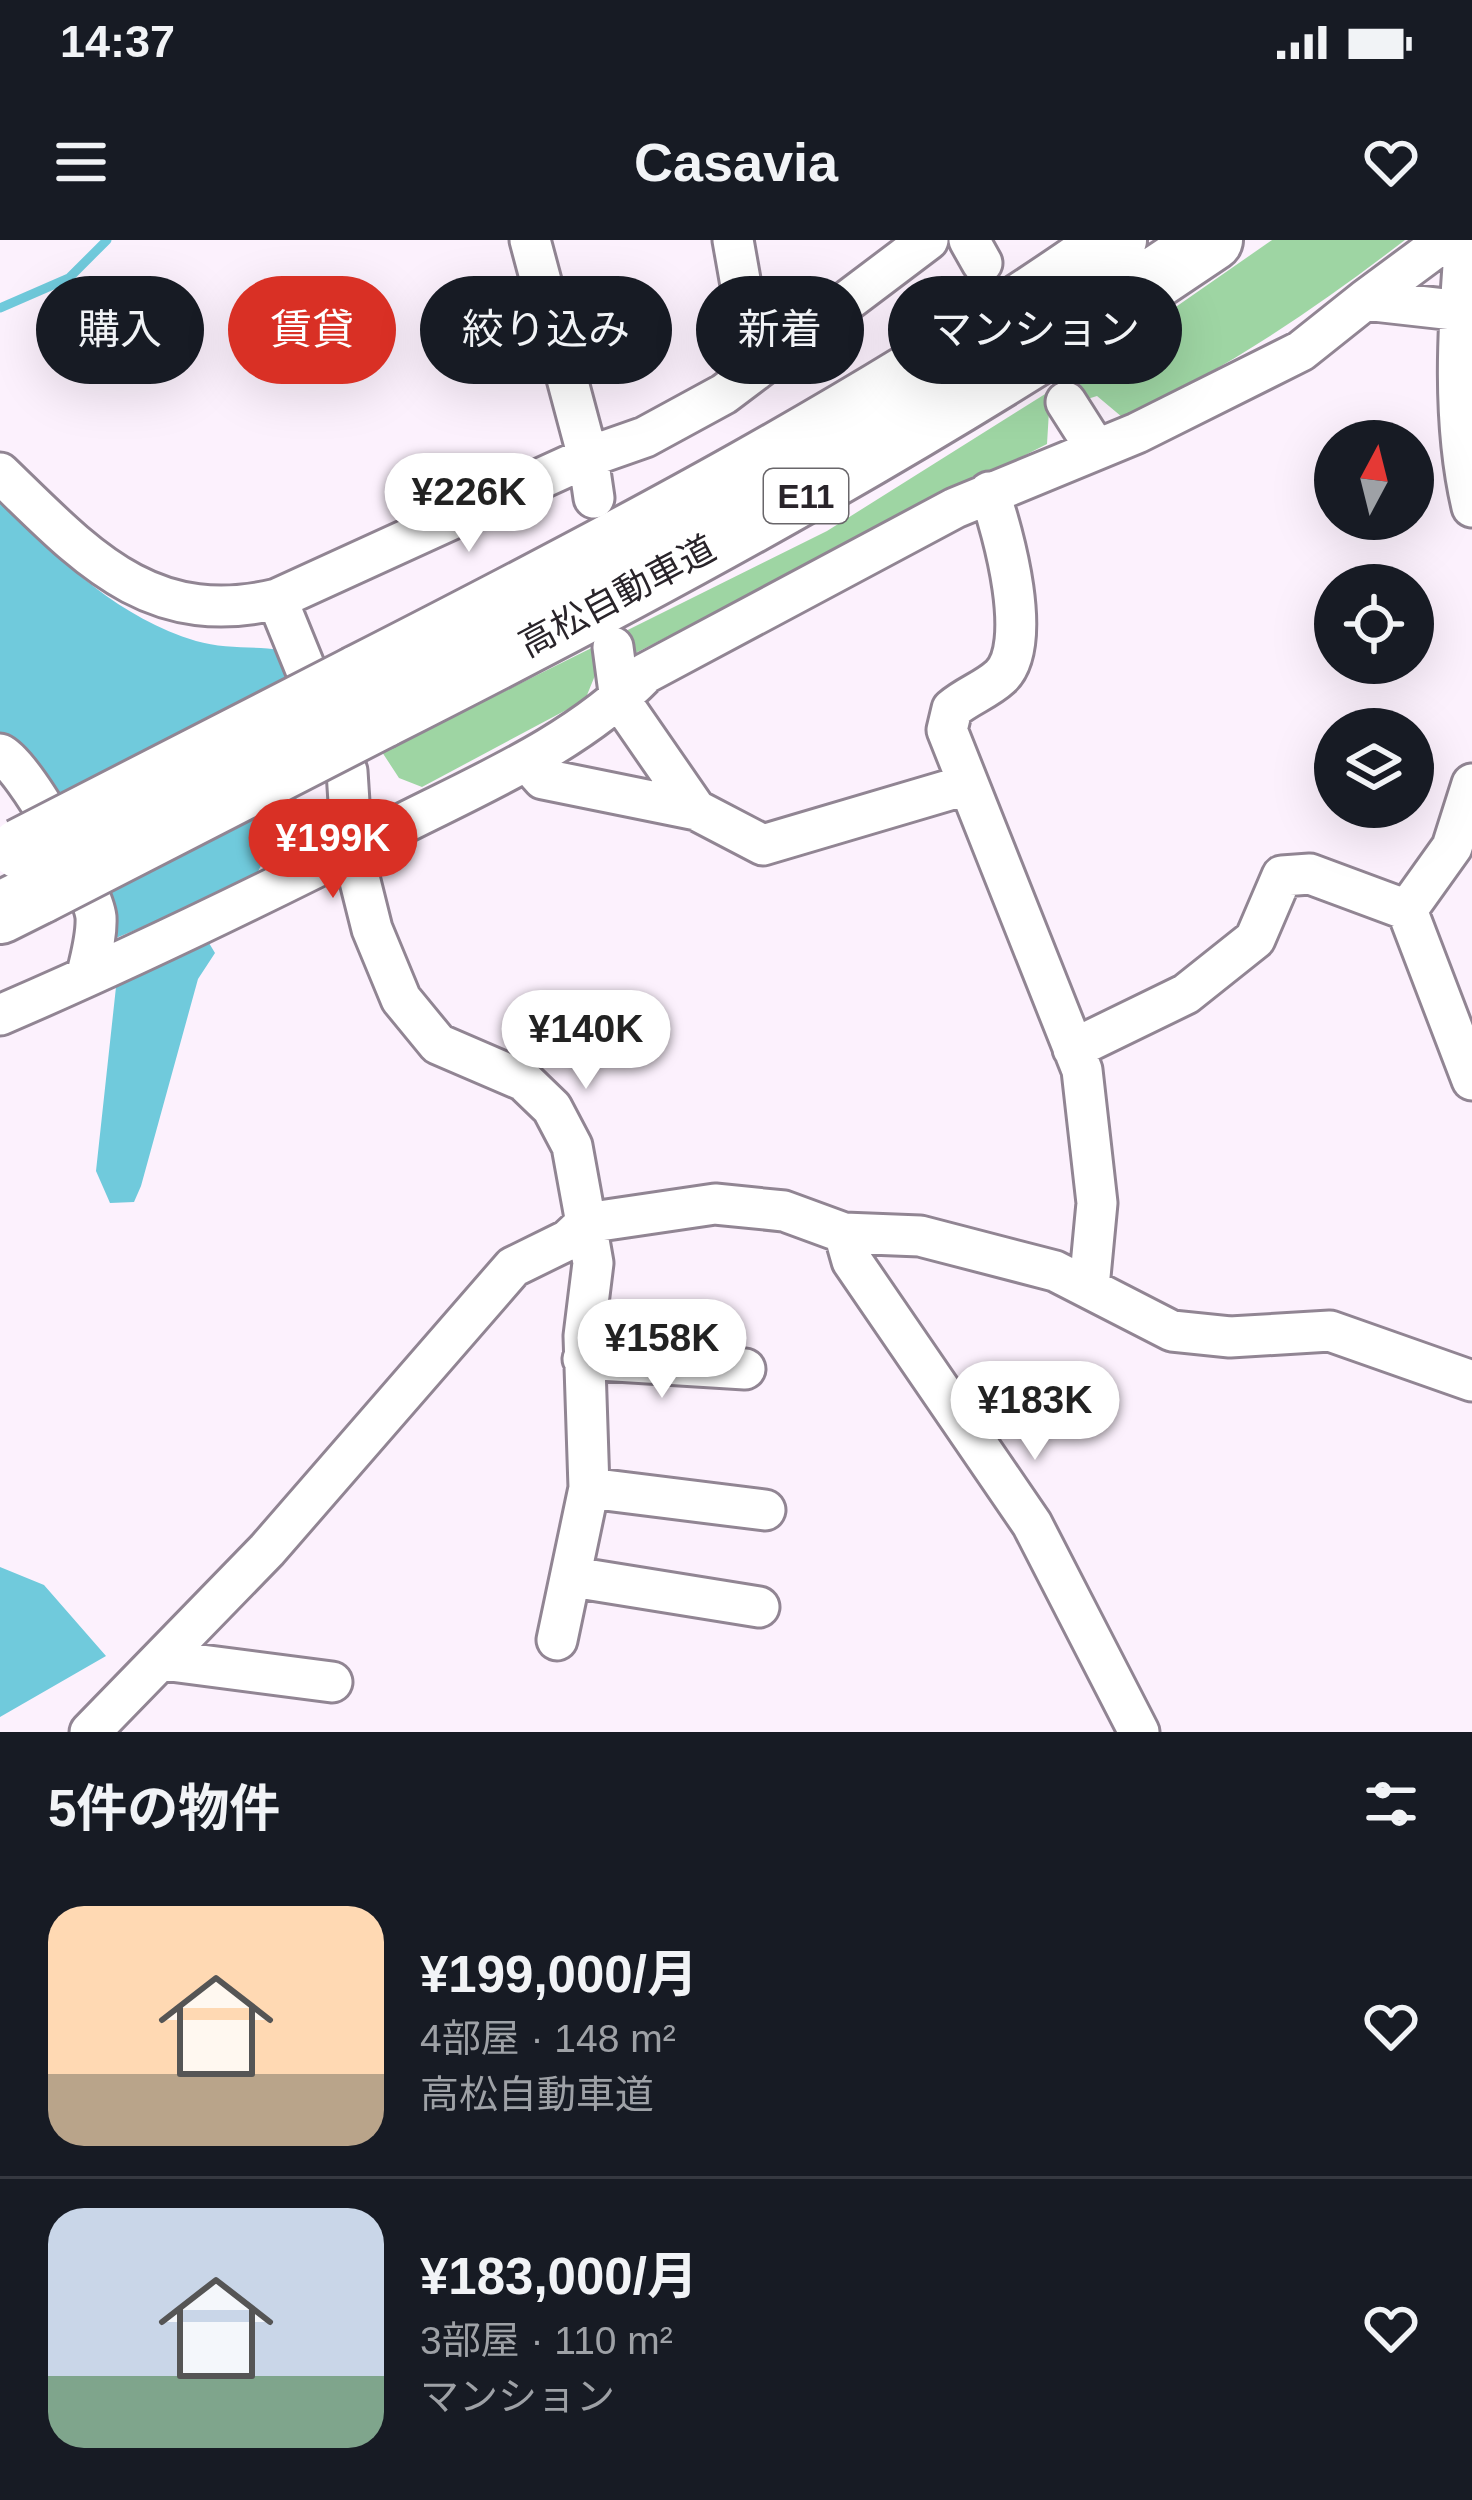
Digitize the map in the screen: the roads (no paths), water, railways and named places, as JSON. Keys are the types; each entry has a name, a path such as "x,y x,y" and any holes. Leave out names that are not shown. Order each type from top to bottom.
{"highway":[{"name":"高松自動車道","path":"370,697 1052,286 1116,240"},
{"name":"高松自動車道","path":"15,878 370,697 811,494 1074,334 1212,240"}],"street":[{"path":"530,240 589,457 594,498"},
{"path":"733,240 739,276"},
{"path":"864,288 928,240"},
{"path":"0,1016 527,761 620,700 646,673 989,492 1094,446 1137,433 1300,350 1446,240"},
{"path":"1466,240 1464,473 1472,507"},
{"path":"1365,300 1466,311"},
{"path":"0,473 121,581 177,603 232,610 277,599 589,457 645,437 733,384"},
{"path":"1066,402 1094,446"},
{"path":"989,492 1005,536 1016,635 1012,660 1000,677 952,709 947,730 1082,1070 1094,1149 1095,1242 1088,1287"},
{"path":"277,599 347,771 352,849 372,929 401,999 438,1044 524,1082 552,1108 572,1146 592,1263 584,1359 589,1488 556,1640"},
{"path":"613,647 620,700 696,809"},
{"path":"0,754 10,758 36,796 96,915 87,974"},
{"path":"527,761 543,779 696,809 763,845 966,785"},
{"path":"1407,910 1452,848 1472,784"},
{"path":"1073,1049 1186,994 1255,939 1282,876 1310,874 1407,910 1472,1080"},
{"path":"90,1732 164,1660 386,1417 450,1335 513,1267 568,1240 586,1223 715,1204 784,1211 844,1233 920,1236 1055,1271 1172,1331 1230,1337 1330,1331 1472,1382"},
{"path":"844,1233 852,1261 1032,1524 1139,1732"},
{"path":"584,1359 745,1369"},
{"path":"589,1488 765,1510"},
{"path":"573,1577 759,1607"},
{"path":"164,1660 332,1682"}],"water":[{"path":"0,499 89,583 140,617 206,644 281,650 320,754 253,881 104,943 0,741"},
{"path":"209,943 215,953 198,979 141,1186 134,1202 110,1203 96,1171 116,987"},
{"path":"0,1567 44,1585 106,1656 0,1717"}],"waterway":[{"path":"0,308 69,278 107,240"}]}
